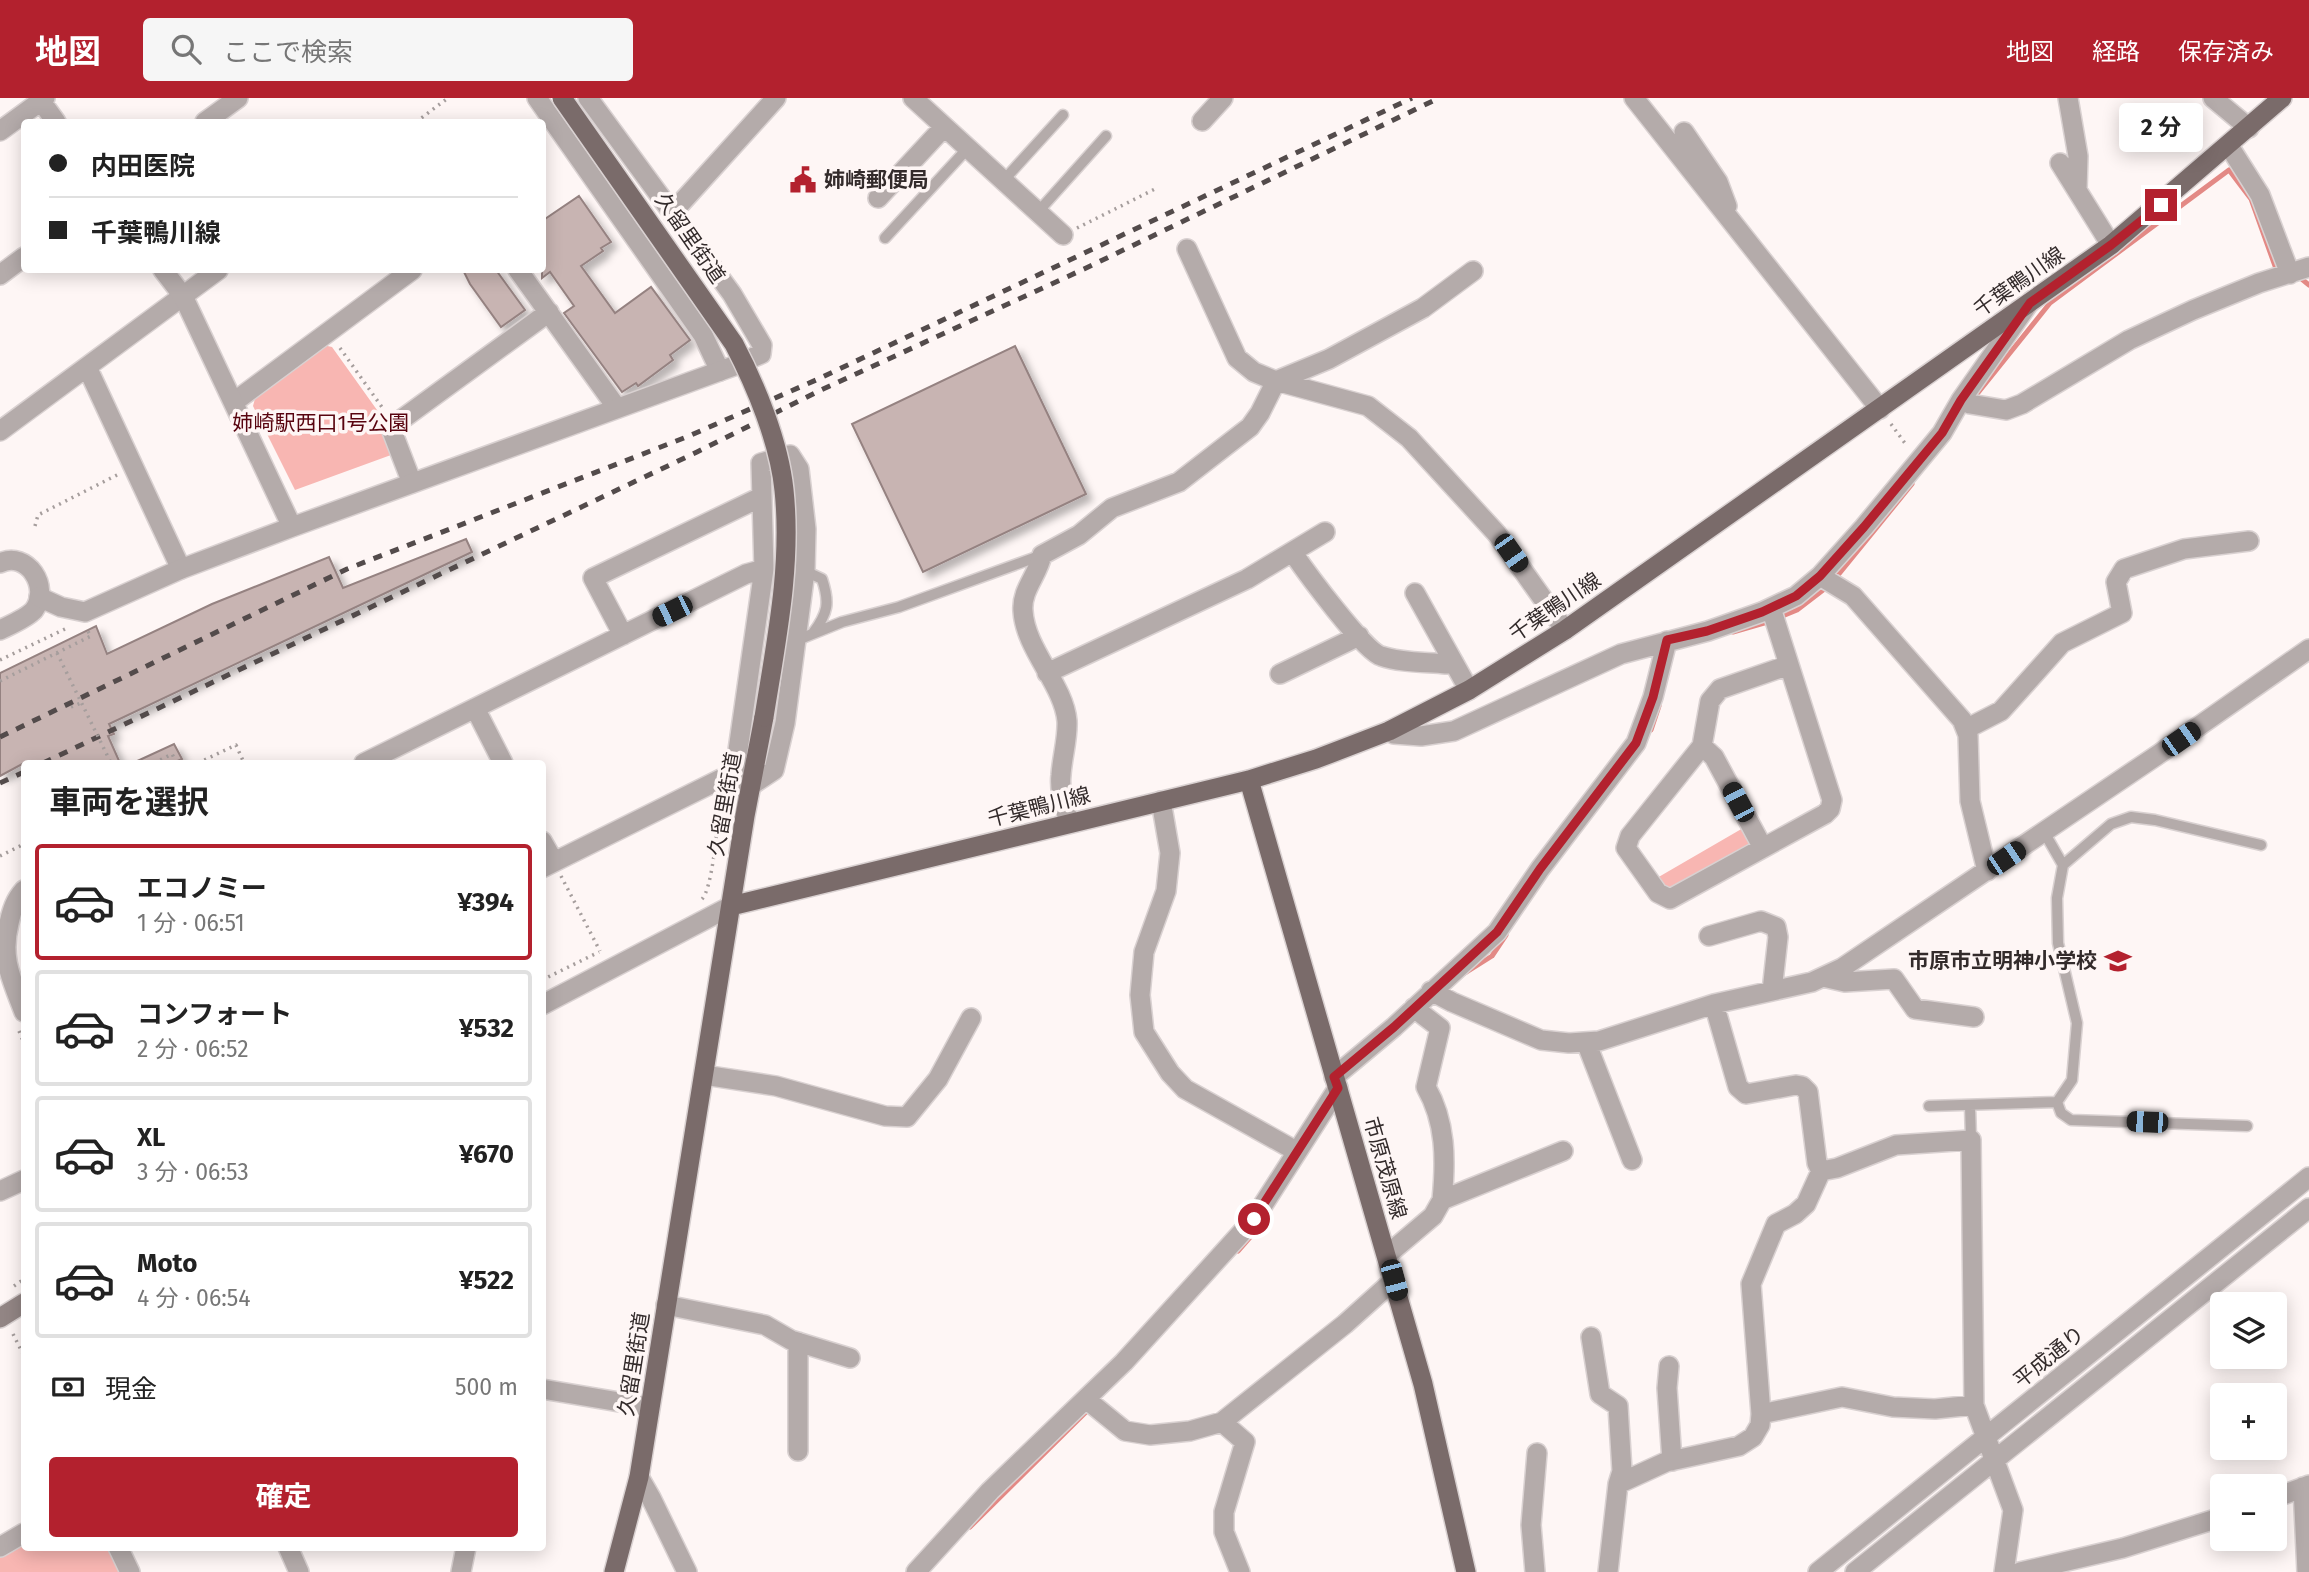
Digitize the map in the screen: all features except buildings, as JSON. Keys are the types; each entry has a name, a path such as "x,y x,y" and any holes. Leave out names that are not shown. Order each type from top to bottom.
{"main road":[{"name":"久留里街道","path":"562,98 729,335 744,362 763,412 780,464 784,490 783,594 764,717 742,834 639,1477 614,1572"},
{"name":"千葉鴨川線","path":"731,906 1249,780 1317,759 1389,731 1469,690 1565,630 2111,245 2282,98"},
{"name":"市原茂原線","path":"1249,780 1423,1384 1466,1572"},
{"path":"0,1318 21,1305"}],"street":[{"path":"209,119 238,98"},
{"path":"39,597 69,609 85,612 181,569 727,368 537,98"},
{"path":"588,98 732,293 762,345 761,354 754,357"},
{"path":"672,213 776,98"},
{"path":"912,98 1063,235"},
{"path":"1202,121 1223,98"},
{"path":"1634,98 1880,409"},
{"path":"2068,98 2078,156 2077,190"},
{"path":"2213,98 2249,128"},
{"path":"0,131 43,99 54,119"},
{"path":"878,198 944,127"},
{"path":"1684,131 1718,182 1732,223"},
{"path":"2229,146 2260,195 2290,274"},
{"path":"2060,163 2111,245"},
{"path":"1187,249 1237,358 1254,372 1276,381 1368,406 1409,438 1497,534 1565,630"},
{"path":"0,275 21,259"},
{"path":"1961,400 2006,410 2022,404 2129,340 2204,305 2309,267"},
{"path":"1069,822 1060,789 1067,721 1035,652 1023,610 1027,588 1039,570 1042,555 1079,535 1112,508 1179,482 1250,427 1276,381 1329,359 1423,308 1473,271"},
{"path":"165,273 183,296 292,527"},
{"path":"0,432 214,273"},
{"path":"234,402 408,273"},
{"path":"520,273 617,408"},
{"path":"1389,731 1394,734 1421,736 1454,731 1621,654 1707,631 1796,596 1820,576 1864,527 1942,433 1961,400 2030,303"},
{"path":"412,483 392,431 394,425 549,312"},
{"path":"87,367 181,569"},
{"path":"742,834 735,771 764,569 761,463 790,455 799,469 806,529 804,638 774,771 750,786"},
{"path":"623,635 593,578 761,497"},
{"path":"1046,673 1247,579 1325,532"},
{"path":"1966,729 2001,711 2062,643 2122,613 2116,582 2124,569 2184,549 2249,541"},
{"path":"1293,553 1330,603 1372,652 1382,657 1454,663"},
{"path":"0,563 8,559 24,561 36,578 39,597 33,611 0,630"},
{"path":"370,760 746,574 764,569"},
{"path":"1820,576 1853,596 1962,720 1968,735 1970,801 1987,871"},
{"path":"1415,593 1469,690"},
{"path":"1771,608 1832,800 1830,809 1670,899 1658,893 1626,848 1630,836 1702,746 1710,701 1720,689 1789,665"},
{"path":"1280,674 1359,636"},
{"path":"916,1572 932,1551 990,1491 1087,1401 1254,1219 1336,1082 1497,932 1540,869 1636,743 1653,697 1667,640"},
{"path":"1431,991 1541,1040 1569,1043 1624,1033 1714,1004 1812,982 1842,968 1987,871 2309,649"},
{"path":"475,708 501,760"},
{"path":"1702,746 1714,757 1763,848"},
{"path":"548,865 755,762"},
{"path":"1161,801 1170,853 1166,891 1144,952 1140,995 1144,1032 1170,1073 1185,1089 1296,1151"},
{"path":"13,896 4,940 8,971 21,1004"},
{"path":"546,1002 731,906"},
{"path":"1709,936 1761,921 1776,927 1778,937 1772,991"},
{"path":"1823,977 1845,982 1894,979 1915,1009 1974,1017"},
{"path":"1714,1004 1738,1087 1746,1094 1796,1085 1802,1086 1808,1092 1817,1163 1821,1171"},
{"path":"1387,1255 1433,1216 1442,1200 1445,1148 1436,1105 1426,1087 1440,1028 1414,1008"},
{"path":"704,1075 776,1086 885,1116 907,1116 937,1079 971,1018"},
{"path":"1586,1042 1632,1160"},
{"path":"1821,1171 1837,1168 1896,1145 1971,1140 1974,1405 2012,1510 2004,1572"},
{"path":"1442,1200 1563,1151"},
{"path":"1618,1484 1672,1461 1740,1446 1754,1437 1760,1425 1761,1414 1751,1284 1776,1224 1795,1214 1806,1203 1821,1171"},
{"name":"平成通り","path":"1818,1572 2309,1177"},
{"path":"0,1191 21,1181"},
{"path":"1855,1572 2309,1208"},
{"path":"1087,1401 1125,1431 1150,1435 1189,1431 1222,1422 1345,1324 1394,1280"},
{"path":"666,1305 765,1325 798,1342 850,1359"},
{"path":"1591,1337 1600,1394 1618,1406 1622,1471 1618,1484 1608,1572"},
{"path":"2106,1340 2120,1358"},
{"path":"798,1342 798,1451"},
{"path":"1669,1366 1667,1388 1672,1461"},
{"path":"546,1390 649,1407"},
{"path":"1761,1414 1842,1397 1893,1408 1935,1409 1974,1405"},
{"path":"1222,1422 1245,1442 1224,1512 1224,1532 1240,1572"},
{"path":"1535,1572 1531,1525 1537,1453"},
{"path":"639,1477 687,1572"},
{"path":"2287,1493 2306,1486 2307,1572"},
{"path":"2020,1572 2123,1548 2210,1521"},
{"path":"0,1547 21,1535"},
{"path":"120,1551 130,1572"},
{"path":"290,1551 299,1572"},
{"path":"461,1572 465,1551"}],"lane":[{"path":"1003,181 1063,115"},
{"path":"1037,213 1106,136"},
{"path":"885,238 968,148"},
{"path":"804,638 842,622 899,607 1042,555"},
{"path":"2057,1102 2072,1080 2077,1023 2059,943 2057,898 2063,865 2112,824 2131,817 2155,820 2261,845"},
{"path":"2044,832 2063,865"},
{"path":"1930,1106 2057,1102"},
{"path":"2057,1102 2061,1113 2071,1119 2247,1126"},
{"path":"1970,1105 1971,1140"}],"path":[{"path":"420,119 448,98"},
{"path":"1063,235 1155,189"},
{"path":"329,332 394,425"},
{"path":"1880,409 1918,462"},
{"path":"34,526 38,515 133,466"},
{"path":"0,660 65,629 69,609"},
{"path":"0,681 92,636"},
{"path":"57,653 110,760"},
{"path":"71,707 81,703"},
{"path":"204,760 236,745 243,760"},
{"path":"160,760 172,754 175,760"},
{"path":"697,903 705,896 710,880 721,801"},
{"path":"0,856 21,846"},
{"path":"546,978 600,951 548,865"},
{"path":"13,1334 21,1350"}],"green space":[{"name":"姉崎駅西口1号公園","path":"323,345 332,347 382,417 381,425 391,455 295,490 253,406 256,395"},
{"path":"1750,824 1763,848 1670,899 1650,882"},
{"path":"21,1545 21,1551 110,1551 120,1572 0,1572 0,1557"}],"waterway":[{"path":"1977,394 2050,303 2229,170 2251,199 2275,266 2283,269"},
{"path":"2298,276 2309,285"},
{"path":"1834,580 1912,484"},
{"path":"1780,617 1797,610 1827,587"},
{"path":"1733,632 1771,621"},
{"path":"1651,730 1659,706"},
{"path":"1465,973 1492,956 1506,935"},
{"path":"1238,1251 1252,1235"},
{"path":"970,1527 1090,1408"}],"railway":[{"path":"0,737 347,569 689,436 816,380 1412,98"},
{"path":"49,760 697,452 821,390 1084,269 1439,98"},
{"path":"0,783 21,773"}],"place":[{"name":"姉崎郵便局","path":"803,180"},
{"name":"市原市立明神小学校","path":"2118,961"}],"route":[{"path":"1254,1219 1338,1088 1334,1077 1394,1027 1497,932 1540,869 1636,743 1653,697 1667,640 1707,631 1762,612 1796,596 1820,576 1942,433 1961,400 2030,303 2161,205"}]}
